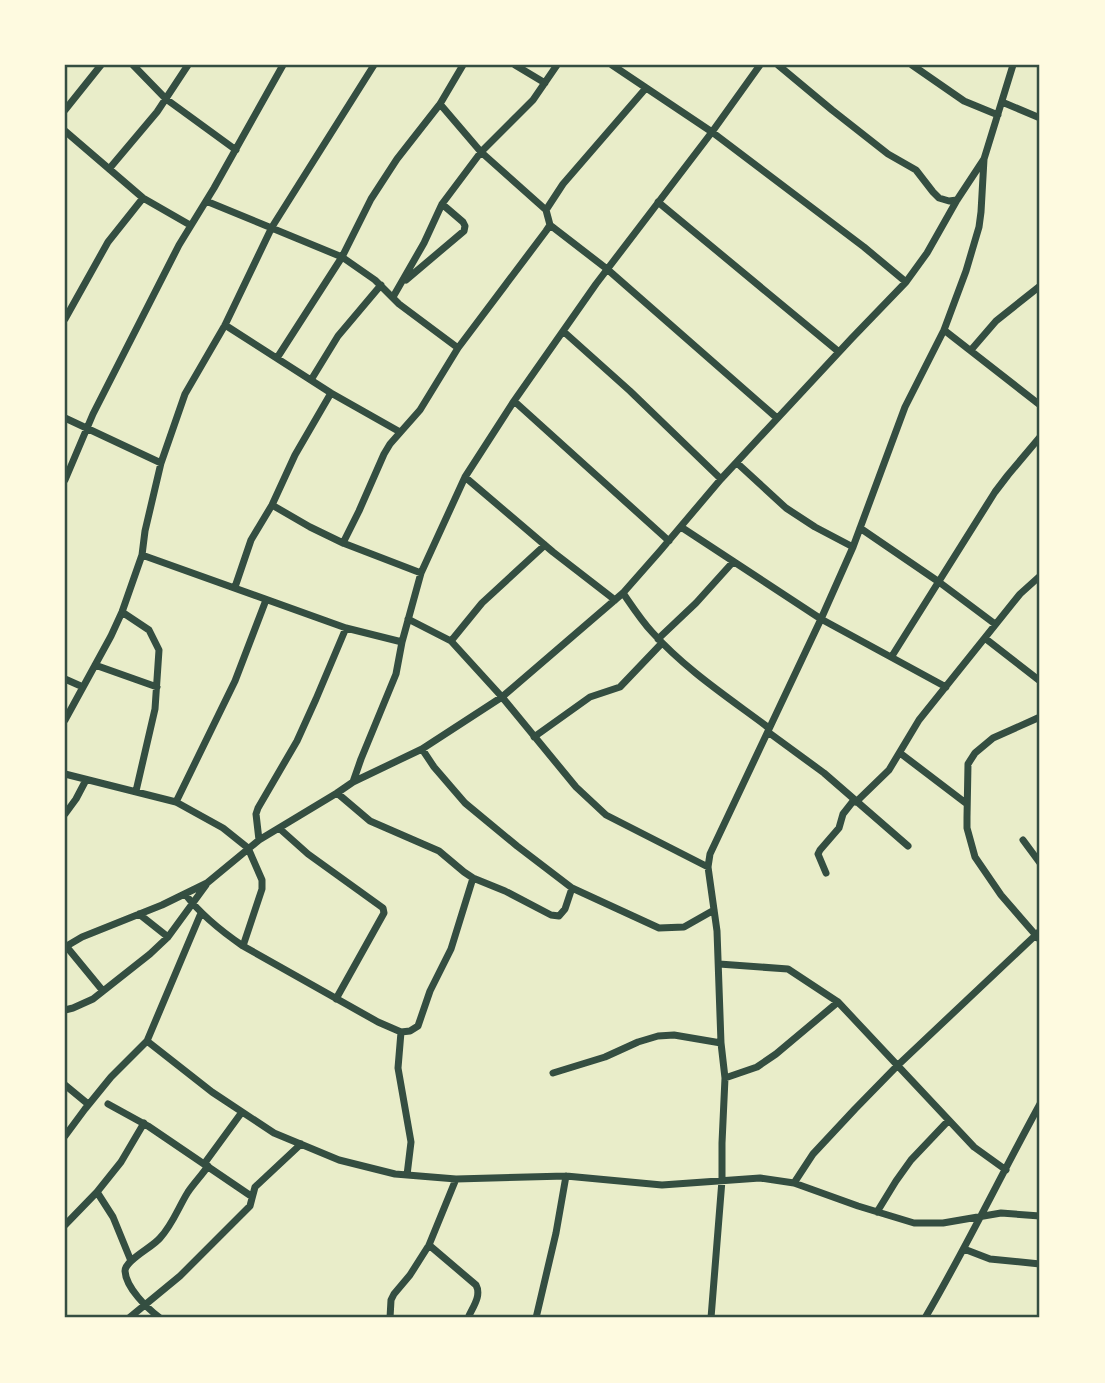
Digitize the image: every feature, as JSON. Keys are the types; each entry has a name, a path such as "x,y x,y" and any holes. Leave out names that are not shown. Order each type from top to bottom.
{"street":[{"path":"65,110 102,65"},
{"path":"133,65 166,99 236,150"},
{"path":"109,169 157,112 188,65"},
{"path":"65,480 162,276 283,65"},
{"path":"65,720 122,612 142,555 161,463 185,394 226,324 272,228 374,65"},
{"path":"277,358 342,257 371,199 397,159 440,104 463,65"},
{"path":"515,65 545,83"},
{"path":"393,297 424,243 442,204 481,152 533,100 557,65"},
{"path":"612,65 712,132 906,282"},
{"path":"778,65 888,154 916,170 939,198 957,200"},
{"path":"912,65 964,101 998,115"},
{"path":"711,1318 723,1180 725,1079 717,931 708,867 710,854 853,547 905,407 944,330 979,227 985,159 1013,65"},
{"path":"353,782 396,674 421,573 465,477 563,331 712,132 755,66"},
{"path":"547,210 563,184 646,88"},
{"path":"1002,102 1040,118"},
{"path":"440,104 481,152 547,210 550,225 607,269 777,418"},
{"path":"65,131 143,198 190,225"},
{"path":"65,1010 93,999 150,954 168,937 207,883 248,848 353,782 422,749 502,698 623,593 721,479 906,282 985,159"},
{"path":"65,319 108,242 143,198"},
{"path":"206,201 342,257 458,348"},
{"path":"658,202 839,352"},
{"path":"400,285 464,231 463,222 442,204"},
{"path":"343,543 384,454 420,410 458,348 550,225"},
{"path":"311,380 338,335 381,285"},
{"path":"971,350 996,321 1040,286"},
{"path":"226,324 331,393 400,432"},
{"path":"944,330 1040,405"},
{"path":"563,331 721,479"},
{"path":"235,587 251,540 331,393"},
{"path":"514,401 669,541"},
{"path":"65,418 161,463"},
{"path":"892,656 995,492 1040,437"},
{"path":"737,463 786,508 853,547"},
{"path":"465,477 615,600"},
{"path":"272,505 343,543 421,573"},
{"path":"681,527 821,618 946,687"},
{"path":"860,528 995,624"},
{"path":"451,641 482,603 545,545"},
{"path":"142,555 346,628 402,642"},
{"path":"534,737 590,697 620,687 733,562"},
{"path":"826,873 818,854 839,828 843,814 889,770 913,729 986,639 995,624 1020,594 1040,576"},
{"path":"623,593 660,641 702,678 824,773 908,846"},
{"path":"176,802 235,681 266,600"},
{"path":"122,612 149,630 159,650 155,709 136,791"},
{"path":"408,619 451,641 576,787 606,814 708,867"},
{"path":"259,840 258,808 297,741 346,628"},
{"path":"986,639 1040,681"},
{"path":"95,665 158,687"},
{"path":"65,679 83,687"},
{"path":"794,1183 813,1154 897,1066 1025,945 1039,936 1002,895 975,857 967,828 967,804 968,764 975,752 993,738 1040,717"},
{"path":"422,749 433,767 466,803 572,888 659,928 684,927 714,910"},
{"path":"900,752 967,804"},
{"path":"65,775 176,802 223,828 248,848 262,880 262,889 243,946"},
{"path":"65,814 86,780"},
{"path":"337,793 370,821 439,851 473,878 551,915 558,916 565,909 572,888"},
{"path":"280,829 308,854 383,908 384,913 336,999"},
{"path":"1023,840 1040,863"},
{"path":"185,894 201,913 243,946 378,1022 401,1032 418,1026 430,991 451,948 473,878"},
{"path":"103,991 65,946 207,883"},
{"path":"66,1132 111,1076 148,1041 201,913"},
{"path":"139,914 168,937"},
{"path":"719,964 788,969 838,1002 948,1121 974,1147 1006,1170"},
{"path":"725,1079 757,1067 838,1002"},
{"path":"401,1032 398,1068 411,1142 407,1175"},
{"path":"553,1073 605,1057 657,1036 674,1035 721,1043"},
{"path":"148,1041 212,1092 274,1133 339,1160 395,1174 456,1180 566,1176 662,1185 760,1178 794,1183 914,1223 943,1223 1001,1213 1040,1216"},
{"path":"65,1084 88,1104"},
{"path":"108,1104 144,1123 251,1196"},
{"path":"925,1318 1040,1104"},
{"path":"160,1318 145,1306 132,1289 125,1270 127,1264 159,1240 172,1224 188,1192 242,1112"},
{"path":"877,1212 911,1160 948,1121"},
{"path":"65,1225 121,1162 144,1123"},
{"path":"130,1318 180,1276 250,1206 255,1187 301,1144"},
{"path":"536,1318 566,1176"},
{"path":"390,1318 394,1294 429,1245 456,1180"},
{"path":"97,1192 113,1217 131,1261"},
{"path":"429,1245 476,1285 478,1297 468,1318"},
{"path":"964,1249 990,1259 1040,1264"}]}
